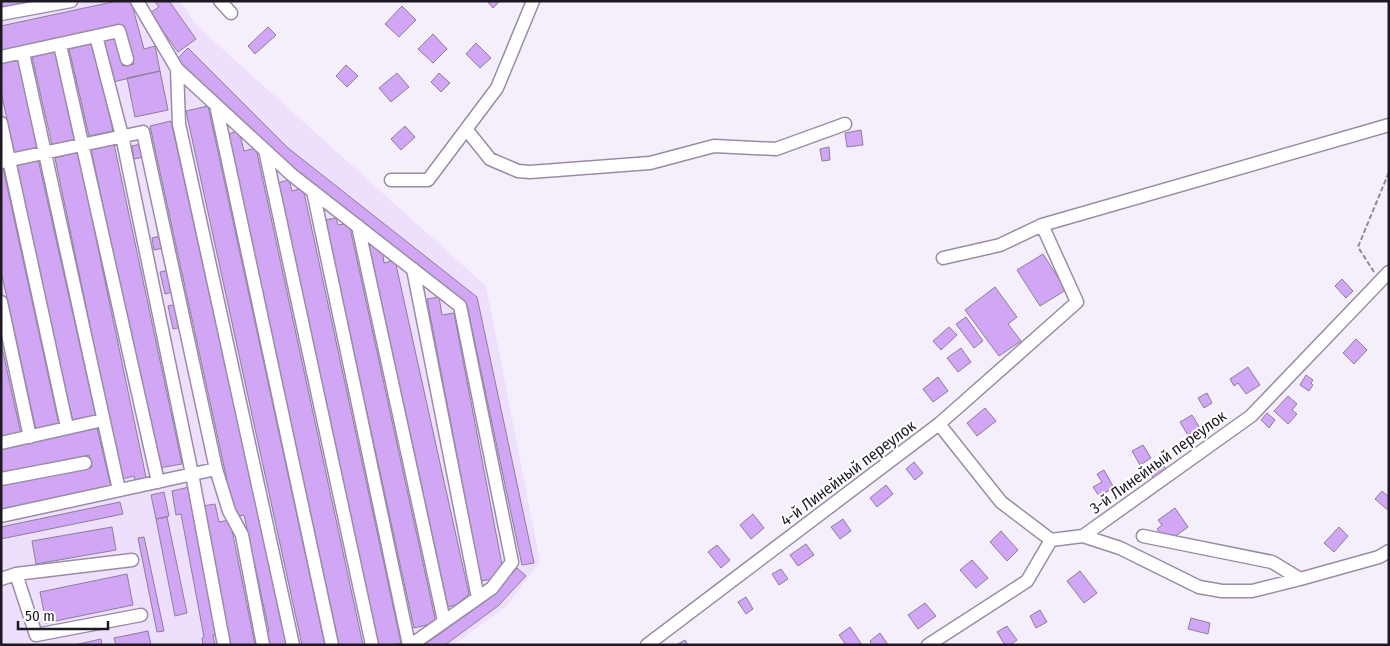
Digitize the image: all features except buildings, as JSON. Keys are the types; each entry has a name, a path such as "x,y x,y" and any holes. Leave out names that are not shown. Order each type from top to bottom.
{"street":[{"path":"1,14 71,1"},
{"path":"137,1 177,69 292,175 313,191 358,226 460,306 512,562 492,588 410,645 313,191"},
{"path":"220,1 231,13"},
{"path":"391,180 428,180 497,88 533,1"},
{"path":"1,57 119,31 127,59"},
{"path":"96,36 122,136 192,474 224,645"},
{"path":"60,44 158,482"},
{"path":"23,53 119,490"},
{"path":"177,69 179,124 293,645"},
{"path":"216,105 332,645"},
{"path":"1,123 5,162 68,428"},
{"path":"466,129 490,159 518,172 530,172 650,162 714,146 776,149 845,124"},
{"path":"942,258 1000,245 1042,224 1389,125"},
{"path":"5,162 143,132 216,469 229,512 242,534 264,645"},
{"path":"265,150 372,645"},
{"path":"939,424 1077,302 1042,224"},
{"path":"358,226 444,621"},
{"path":"413,269 478,598"},
{"name":"3-й Линейный переулок","path":"1051,540 1084,536 1251,416 1384,276"},
{"path":"1,302 30,437"},
{"path":"1,443 103,420"},
{"name":"4-й Линейный переулок","path":"647,645 939,424 1001,502 1051,540"},
{"path":"1,479 85,463"},
{"path":"1,516 216,469"},
{"path":"1084,536 1120,548 1199,587 1222,591 1252,591 1379,557 1389,552"},
{"path":"1143,536 1272,562 1300,579"},
{"path":"928,645 1027,581 1051,540"},
{"path":"1,578 16,574 132,560"},
{"path":"16,574 36,635 140,615"}],"path":[{"path":"1384,276 1358,247 1389,172"}],"shaded area":[{"path":"1,1 180,1 196,25 486,286 540,561 507,606 453,645 1,645"}]}
